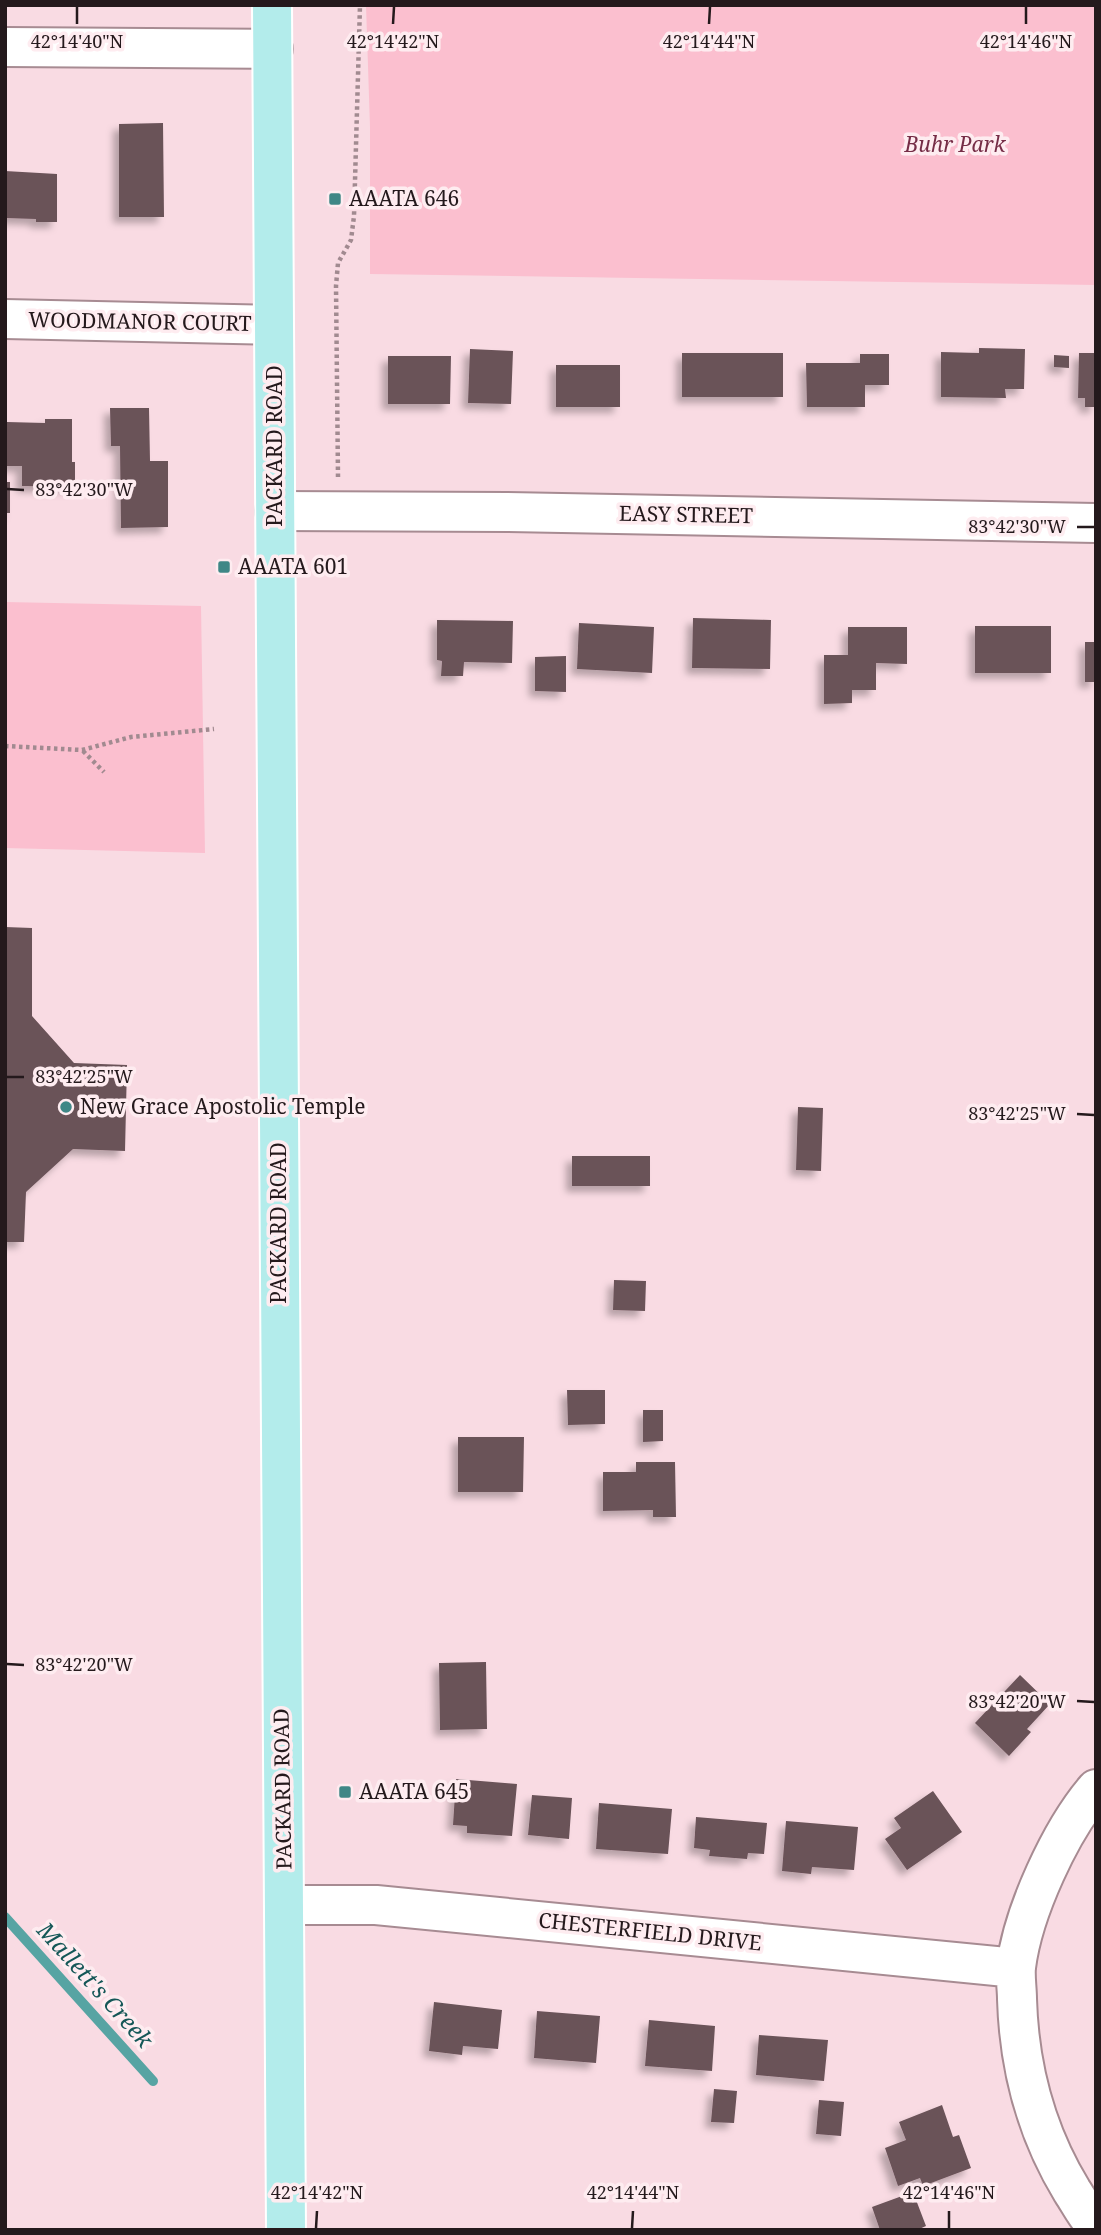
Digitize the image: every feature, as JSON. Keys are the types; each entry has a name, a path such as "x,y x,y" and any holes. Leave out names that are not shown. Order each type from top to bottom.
{"main road":[{"name":"PACKARD ROAD","path":"272,5 286,2230"}],"street":[{"path":"5,47 273,49"},
{"name":"WOODMANOR COURT","path":"5,319 274,325"},
{"name":"EASY STREET","path":"275,510 1096,523"},
{"path":"1096,1789 1079,1808 1048,1869 1027,1922 1016,1968 1018,2025 1024,2070 1035,2115 1054,2162 1096,2226"},
{"name":"CHESTERFIELD DRIVE","path":"284,1905 376,1905 1016,1968"}],"path":[{"path":"338,482 335,286 338,263 351,240 354,216 360,5"},
{"path":"5,746 82,750 131,737 214,729"},
{"path":"82,750 104,772"}],"green space":[{"name":"Buhr Park","path":"366,5 1096,5 1096,285 370,274 370,127"},
{"path":"5,602 201,606 205,853 5,848"}],"building":[{"path":"163,123 164,217 119,217 119,124"},
{"path":"5,171 57,174 57,222 5,218"},
{"path":"979,348 1025,349 1024,389 1005,389 1006,398 941,397 941,352 979,353"},
{"path":"470,349 513,351 511,404 468,403"},
{"path":"682,353 783,353 783,397 682,397"},
{"path":"1079,353 1096,353 1096,407 1085,407 1085,398 1078,398"},
{"path":"860,354 889,354 889,385 865,385 865,407 807,407 806,363 860,363"},
{"path":"1054,355 1069,356 1069,368 1054,367"},
{"path":"388,356 451,356 450,404 388,404"},
{"path":"556,365 620,365 620,407 556,407"},
{"path":"110,408 149,408 150,461 168,461 168,527 121,528 120,446 111,446"},
{"path":"45,419 72,419 75,487 22,486 22,466 7,466 7,422 45,423"},
{"path":"5,482 10,482 10,513 5,513"},
{"path":"693,618 771,620 770,669 692,668"},
{"path":"437,620 513,621 512,663 464,662 463,676 441,676 442,661 437,660"},
{"path":"579,623 654,627 652,673 577,669"},
{"path":"975,626 1051,626 1051,673 975,673"},
{"path":"848,627 907,627 907,664 876,663 876,690 852,690 852,703 824,704 824,655 848,655"},
{"path":"1085,642 1096,642 1096,682 1085,682"},
{"path":"566,656 566,692 535,691 535,657"},
{"name":"New Grace Apostolic Temple","path":"5,927 32,928 32,1016 74,1063 127,1065 125,1151 73,1149 26,1192 24,1242 5,1242"},
{"path":"798,1107 823,1108 821,1171 796,1170"},
{"path":"572,1156 650,1156 650,1186 572,1186"},
{"path":"614,1280 646,1281 645,1311 613,1310"},
{"path":"567,1390 605,1390 605,1424 568,1425"},
{"path":"643,1410 663,1410 663,1441 643,1442"},
{"path":"458,1437 524,1437 523,1492 458,1492"},
{"path":"636,1462 675,1462 676,1517 653,1517 653,1510 603,1511 603,1472 636,1472"},
{"path":"486,1662 487,1729 440,1730 439,1663"},
{"path":"1020,1675 1050,1704 1027,1729 1031,1732 1009,1756 975,1723"},
{"path":"456,1779 517,1784 512,1836 467,1833 467,1826 453,1825"},
{"path":"933,1791 962,1832 907,1870 885,1839 901,1828 894,1818"},
{"path":"532,1795 572,1798 569,1839 528,1835"},
{"path":"599,1803 672,1809 668,1854 596,1849"},
{"path":"696,1817 767,1823 764,1854 748,1853 747,1859 709,1856 710,1850 694,1848"},
{"path":"786,1821 858,1827 854,1870 812,1867 811,1874 782,1871"},
{"path":"434,2002 502,2010 498,2049 463,2046 462,2055 429,2051"},
{"path":"537,2011 600,2016 596,2063 534,2058"},
{"path":"649,2020 715,2026 712,2071 645,2066"},
{"path":"759,2035 828,2040 824,2081 756,2075"},
{"path":"714,2089 737,2091 734,2123 711,2122"},
{"path":"819,2100 844,2102 841,2136 816,2134"},
{"path":"942,2105 953,2137 959,2135 971,2168 923,2186 920,2178 898,2186 885,2148 906,2140 899,2122"},
{"path":"913,2192 926,2226 917,2230 880,2230 872,2207"}],"waterway":[{"name":"Mallett's Creek","path":"5,1917 153,2081"}],"place":[{"name":"AAATA 646","path":"335,199"},
{"name":"AAATA 601","path":"224,567"},
{"name":"New Grace Apostolic Temple","path":"66,1107"},
{"name":"AAATA 645","path":"345,1792"}]}
